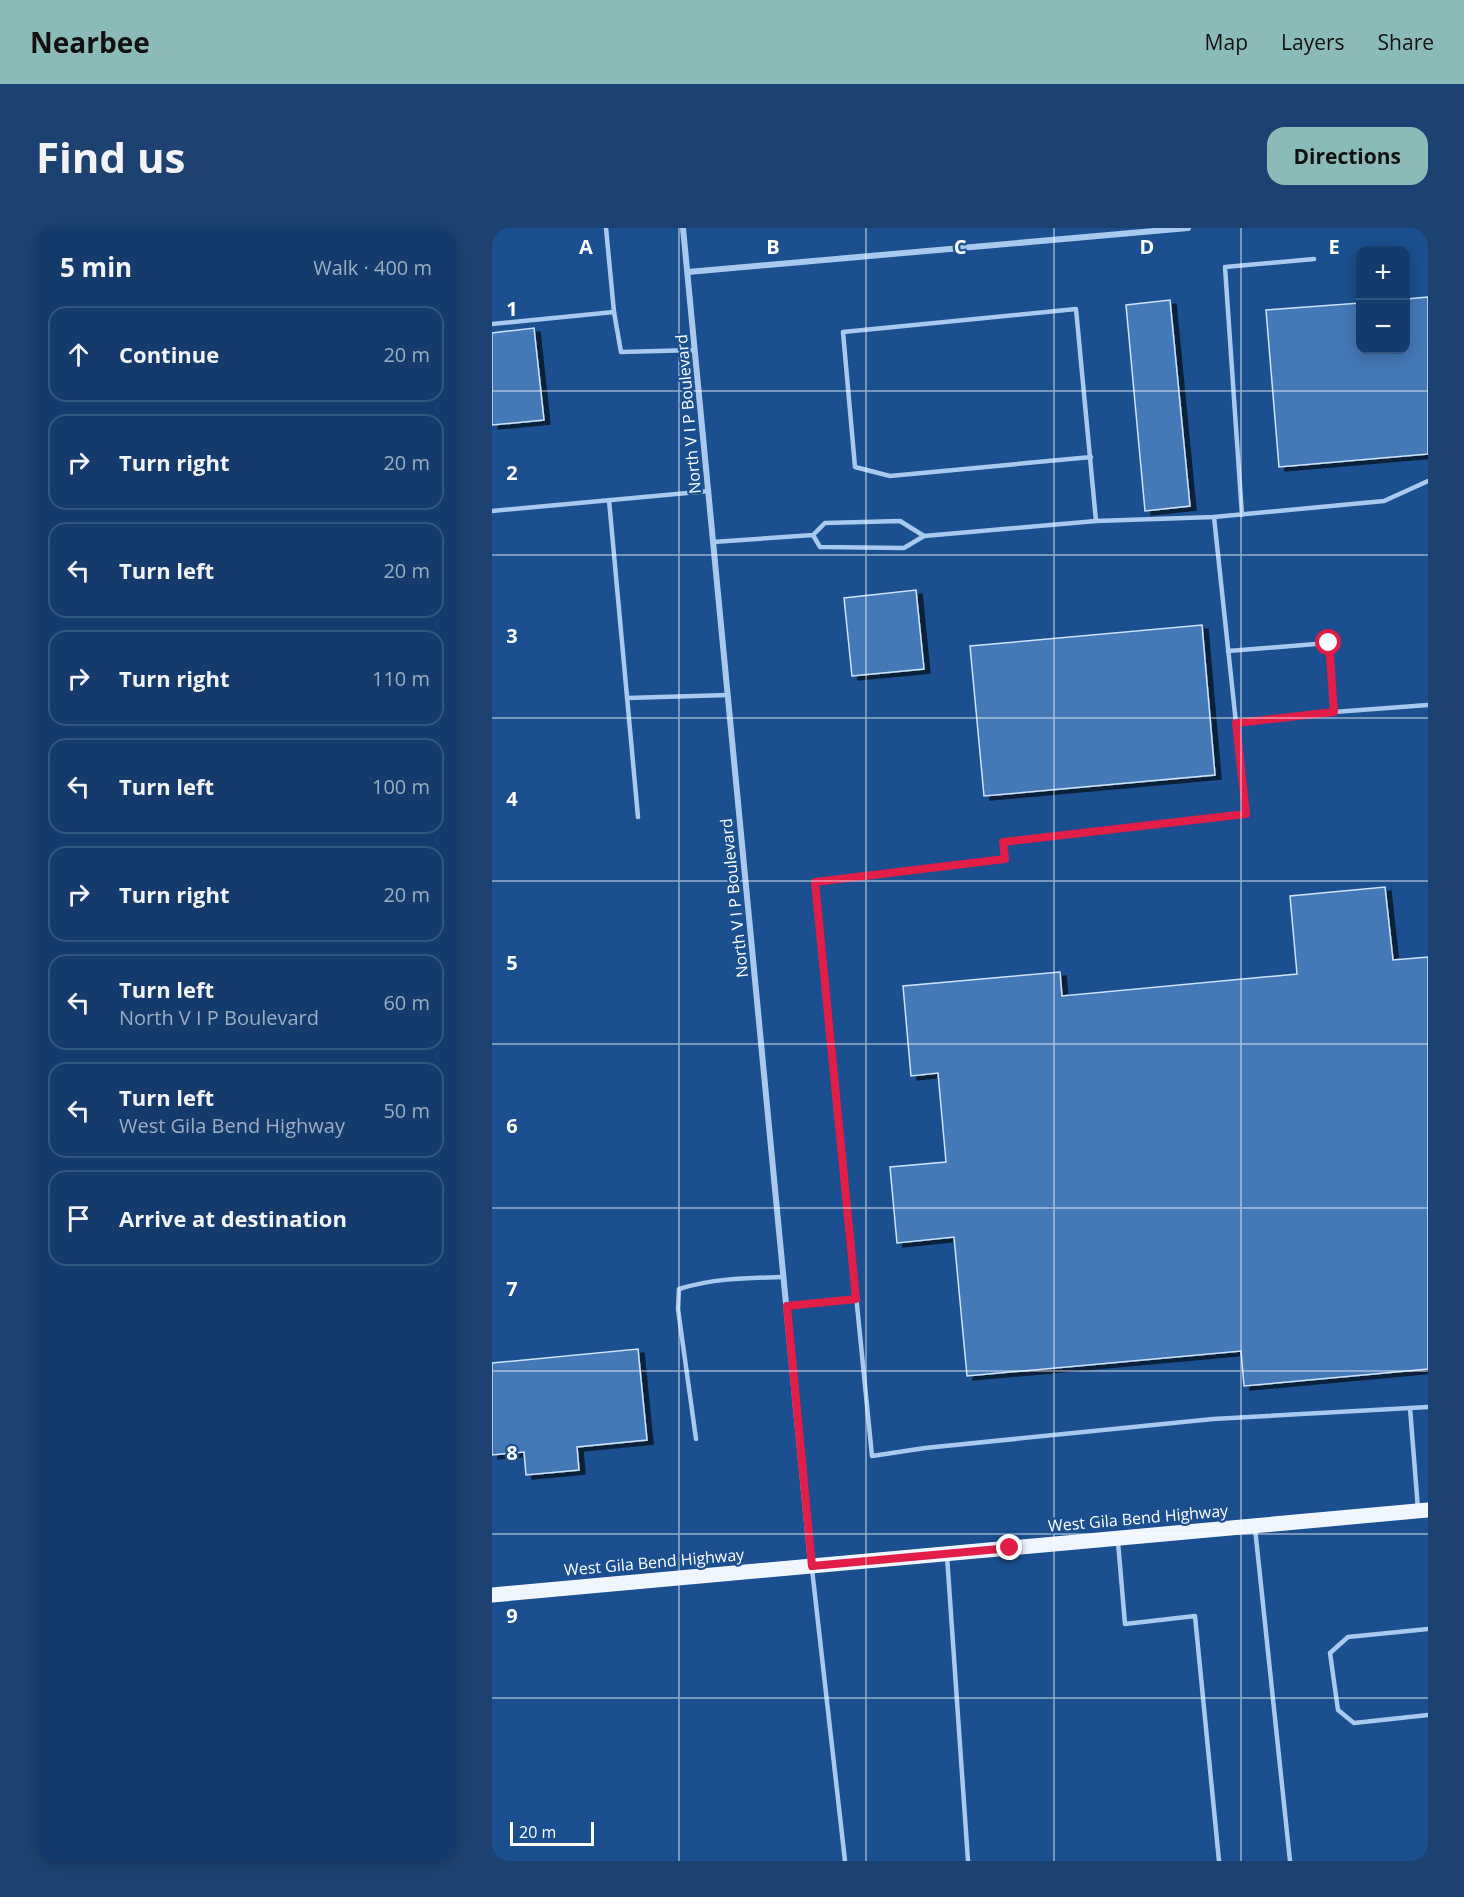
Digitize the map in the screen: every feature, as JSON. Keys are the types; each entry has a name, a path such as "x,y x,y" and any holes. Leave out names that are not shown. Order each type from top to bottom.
{"main road":[{"name":"West Gila Bend Highway","path":"492,1596 1423,1511"}],"street":[{"name":"North V I P Boulevard","path":"683,228 812,1566"},
{"path":"688,272 1188,228"}],"lane":[{"path":"606,228 614,312 621,352 695,350"},
{"path":"1242,515 1225,267 1314,258"},
{"path":"1091,457 890,476 855,467 843,332 1076,309 1091,457 1096,521"},
{"path":"492,324 614,312"},
{"path":"813,535 820,548 904,548 924,536 1096,521 1242,515 1384,501 1428,481"},
{"path":"492,511 709,491"},
{"path":"609,500 638,817"},
{"path":"1214,517 1246,814 1003,842 1005,859 815,882 872,1456 926,1448 1213,1419 1428,1407"},
{"path":"713,542 813,535 825,523 900,521 924,536"},
{"path":"1228,651 1329,643 1334,712"},
{"path":"627,698 728,695"},
{"path":"1236,723 1334,712 1428,705"},
{"path":"696,1440 678,1309 679,1289 727,1278 784,1277"},
{"path":"787,1306 856,1299"},
{"path":"1410,1408 1423,1511"},
{"path":"1254,1525 1290,1861"},
{"path":"1118,1538 1125,1624 1195,1616 1220,1861"},
{"path":"947,1553 968,1861"},
{"path":"812,1566 845,1861"},
{"path":"1428,1629 1348,1637 1330,1653 1338,1710 1354,1723 1428,1715"}],"building":[{"path":"1428,297 1428,454 1279,467 1266,310 1356,303 1356,354 1410,354 1410,299"},
{"path":"1170,300 1190,506 1145,511 1126,305"},
{"path":"534,328 544,420 492,425 492,333"},
{"path":"916,590 924,669 852,676 844,598"},
{"path":"1202,625 1215,775 984,796 970,646"},
{"path":"1385,887 1393,960 1428,957 1428,1369 1244,1386 1241,1351 967,1376 954,1237 897,1243 890,1167 946,1162 938,1073 911,1076 903,986 1060,972 1062,996 1297,974 1290,896"},
{"path":"638,1349 647,1440 577,1447 579,1470 526,1475 524,1452 492,1455 492,1363"}],"route":[{"path":"1010,1548 812,1566 787,1306 856,1299 815,882 1005,859 1003,842 1246,814 1236,723 1334,712 1329,643"}]}
